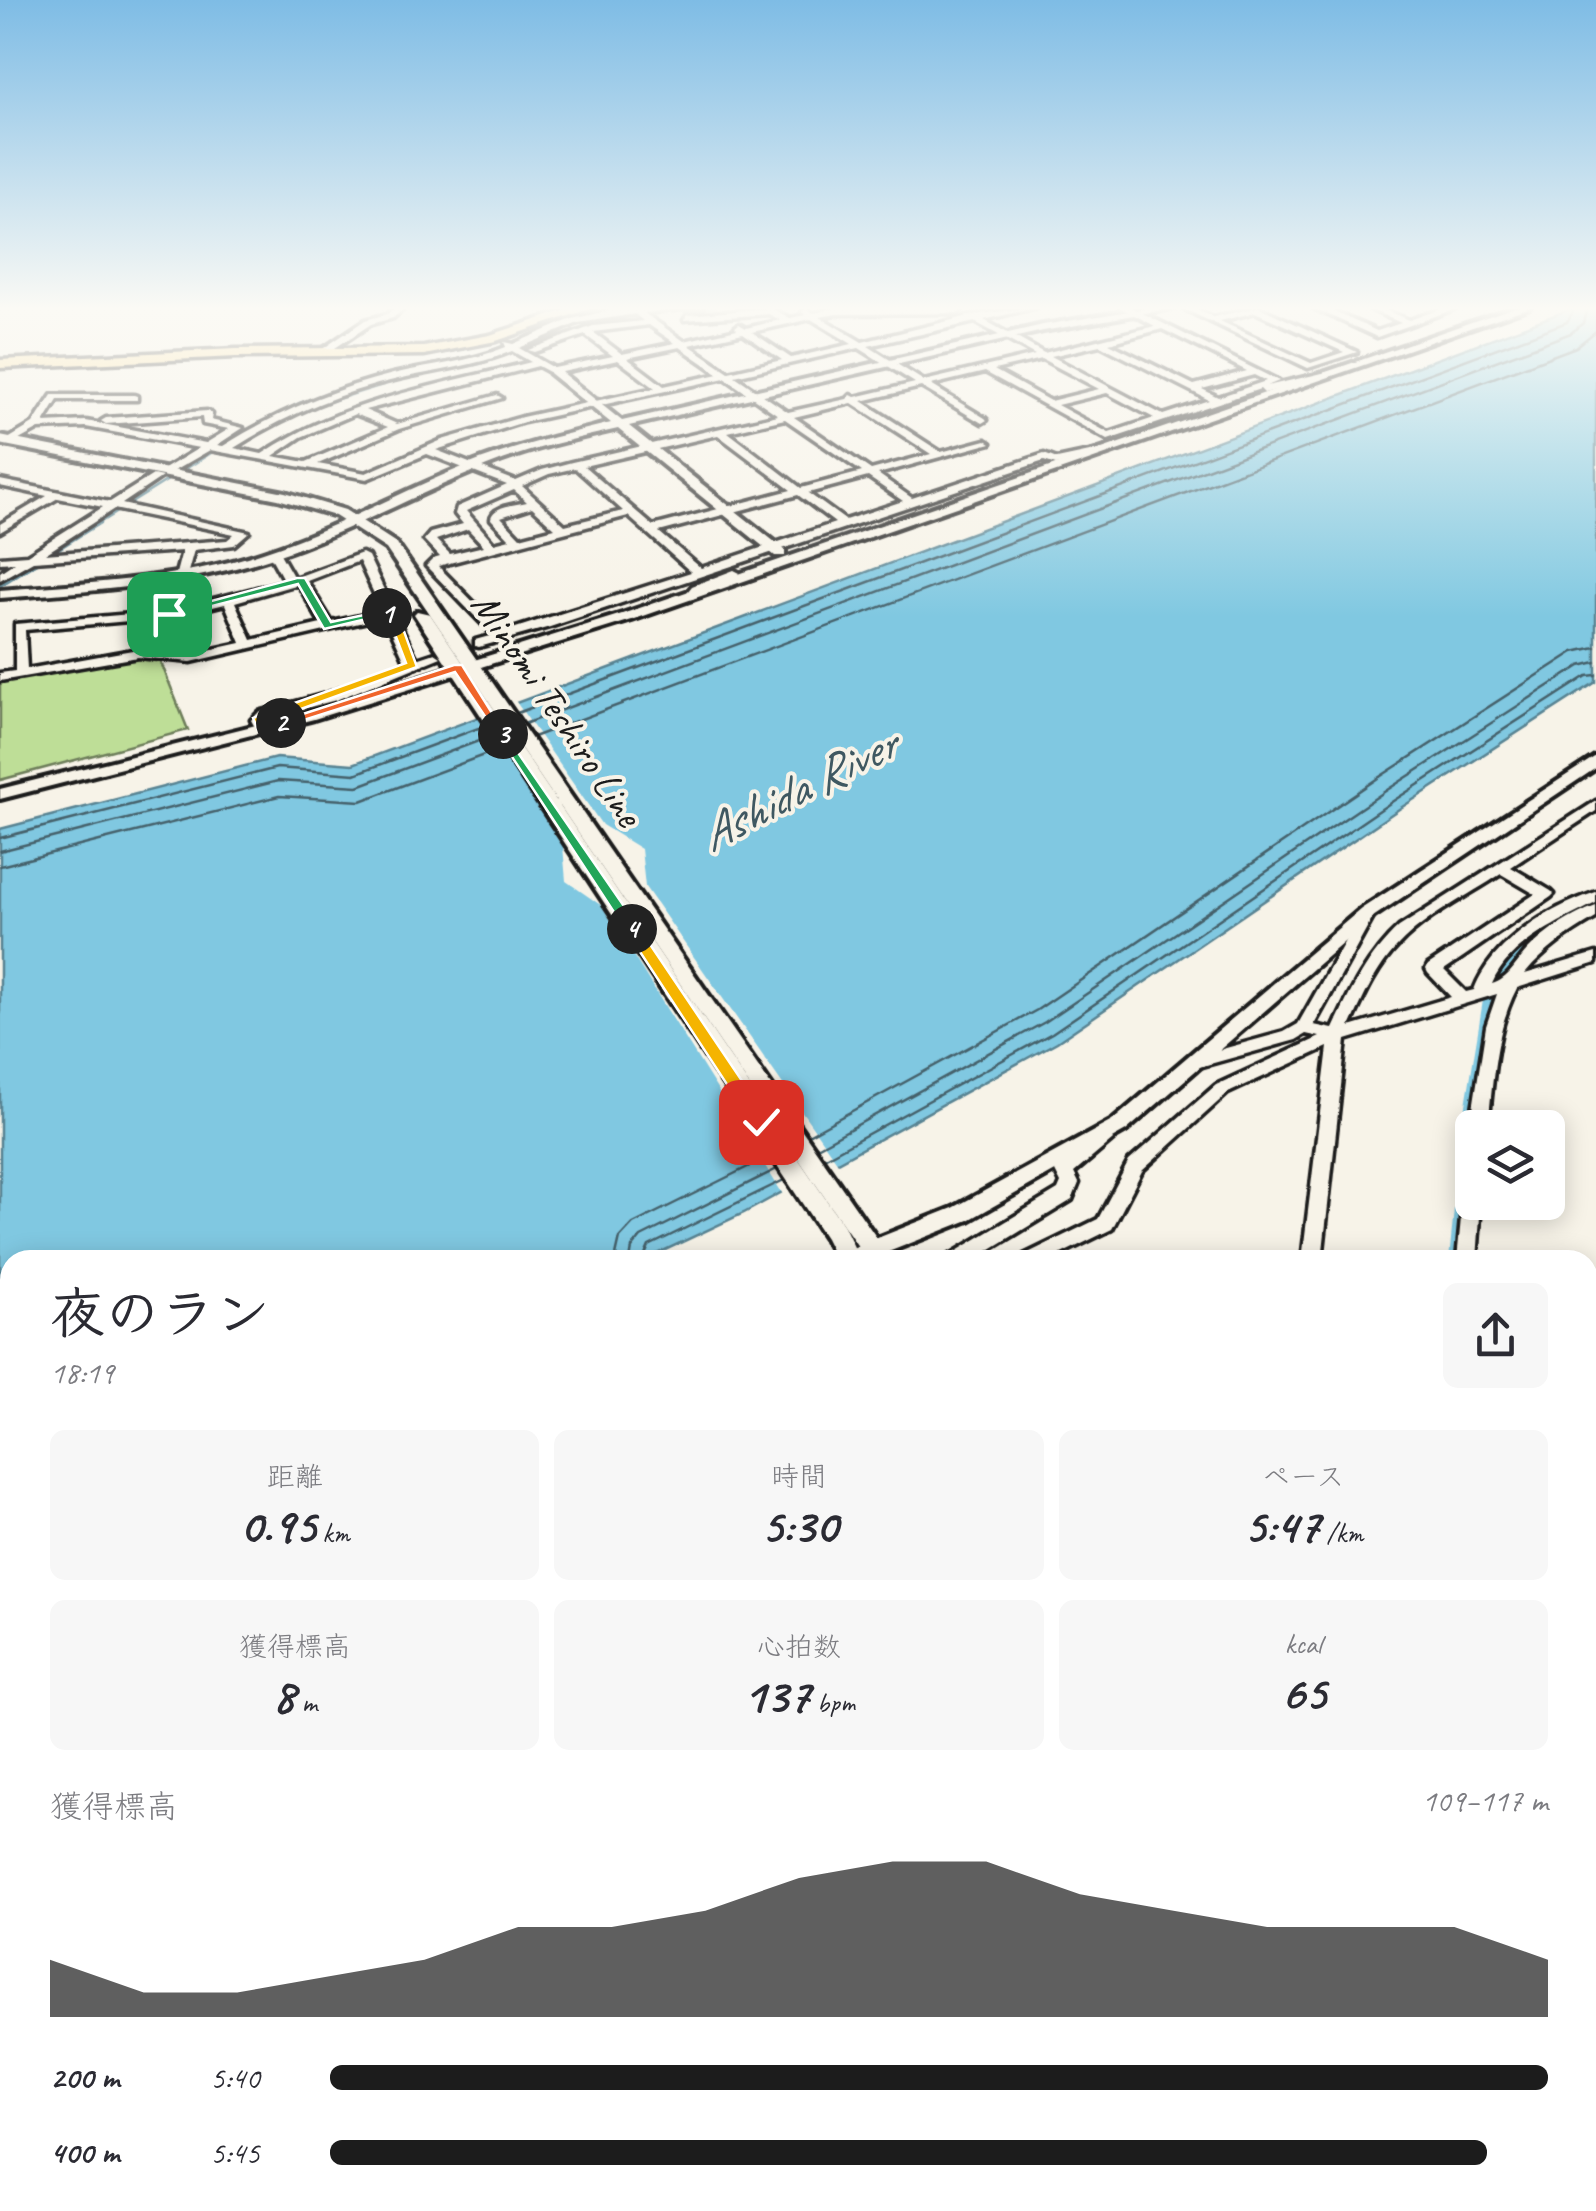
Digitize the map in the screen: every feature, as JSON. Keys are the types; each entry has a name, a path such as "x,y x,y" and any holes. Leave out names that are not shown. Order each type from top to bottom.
{"main road":[{"name":"Minomi Teshiro Line","path":"2,444 275,500 348,522 387,563 470,671 874,1250"},
{"name":"Minomi Teshiro Line","path":"470,671 842,1250"}],"street":[{"path":"37,426 47,410"},
{"path":"0,577 40,558 216,448 298,410"},
{"path":"264,457 297,435 355,410"},
{"path":"355,410 396,428"},
{"path":"308,465 396,428 456,410"},
{"path":"511,410 522,420"},
{"path":"86,424 366,476 427,450 566,410"},
{"path":"602,410 776,551"},
{"path":"0,594 180,577 274,552 469,466 546,442 685,410"},
{"path":"778,410 910,501"},
{"path":"492,547 460,514 461,509 514,484 576,464 800,410"},
{"path":"871,410 939,455"},
{"path":"965,410 982,420"},
{"path":"1060,410 1108,437 1202,410"},
{"path":"1146,410 1162,419"},
{"path":"0,794 310,716 470,671 1113,450 1209,410"},
{"path":"2,444 37,426 207,414 206,422 238,428 216,448"},
{"path":"718,430 844,525"},
{"path":"652,530 986,443"},
{"path":"427,450 514,484 562,529"},
{"path":"690,596 696,588 776,551 910,501 1044,458 1056,462 1113,450"},
{"path":"576,464 699,573"},
{"path":"0,560 230,543 243,532 1,484"},
{"path":"0,529 57,494"},
{"path":"518,540 495,517 499,512 534,504"},
{"path":"500,636 432,566 448,558 631,512"},
{"path":"448,558 430,540 434,535 471,525"},
{"path":"479,643 776,551 877,527 886,529"},
{"path":"154,653 165,636 189,547"},
{"path":"274,552 328,626"},
{"path":"0,628 169,614 296,582 362,556 392,612 412,665"},
{"path":"229,601 248,645"},
{"path":"0,677 154,653 191,658 392,612"},
{"path":"19,627 21,673"},
{"path":"262,728 258,720 264,715 331,697 435,658"},
{"path":"974,1250 1065,1195 1070,1183 1064,1171 1367,914 1596,761"},
{"path":"1313,1250 1338,1036 1361,986 1388,946 1404,931 1596,804"},
{"path":"1462,998 1434,970 1546,894 1502,868"},
{"path":"1494,988 1483,982 1527,935 1596,896"},
{"path":"1482,1110 1494,1020 1494,988 1533,952 1596,911"},
{"path":"1192,1063 1290,1036 1304,1028 1367,914"},
{"path":"1052,1250 1105,1224 1135,1166 1222,1089 1338,1036 1596,958"},
{"path":"1304,1028 1338,1036"},
{"path":"884,1250 961,1214 1119,1126"},
{"path":"1468,1250 1470,1220"}],"green space":[{"path":"133,657 160,660 188,730 0,780 0,682"}],"water":[{"name":"Ashida River","path":"1300,410 1596,410 1596,682 1399,809 1057,1042 744,1213 665,1250 0,1250 0,829 276,758 353,764"}],"pier":[{"path":"514,699 602,825 641,849 645,887 840,1166 784,1196 602,906 566,881 563,846 475,713"}],"waterway":[{"path":"96,525 285,410"},
{"path":"0,585 100,522"},
{"path":"1458,1250 1469,1136 1492,988 1525,948 1596,903"}],"tunnel":[{"path":"435,657 479,643"}],"route":[{"path":"169,614 301,580 328,626 392,612 412,665 331,697 264,715 258,720 262,728 458,668 761,1122"}]}
